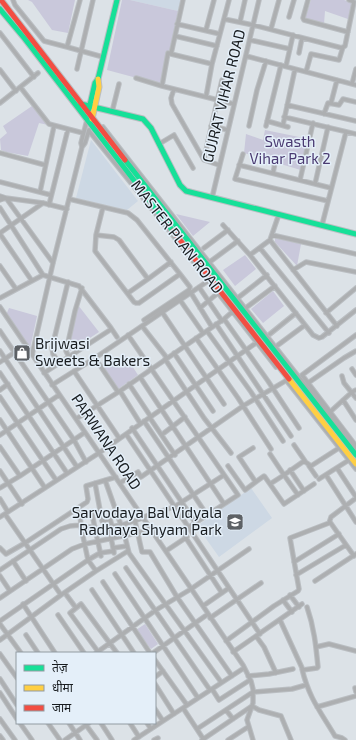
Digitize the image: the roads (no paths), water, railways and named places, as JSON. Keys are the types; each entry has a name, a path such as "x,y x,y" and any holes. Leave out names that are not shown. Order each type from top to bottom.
{"main road":[{"name":"MASTER PLAN ROAD","path":"1,0 90,117"},
{"path":"90,128 90,117 95,83 98,79 117,0"},
{"name":"MASTER PLAN ROAD","path":"0,9 90,117 356,455"},
{"path":"81,104 143,119 151,128 181,188 186,191 356,234"},
{"name":"MASTER PLAN ROAD","path":"90,128 231,309 356,464"}],"street":[{"path":"13,0 44,41 103,57"},
{"path":"67,47 80,0"},
{"path":"77,69 93,0"},
{"path":"162,86 168,53 170,54 183,0"},
{"path":"206,30 214,0"},
{"path":"206,97 212,64 229,0"},
{"path":"240,22 245,0"},
{"name":"GUJRAT VIHAR ROAD","path":"212,198 259,0"},
{"path":"271,30 278,0"},
{"path":"289,17 294,0"},
{"path":"308,0 303,18 304,20 348,32"},
{"path":"306,72 311,54 339,60 343,47 345,46 354,2 349,0"},
{"path":"224,19 343,47"},
{"path":"177,24 220,34"},
{"path":"0,33 34,77"},
{"path":"286,66 293,35"},
{"path":"175,36 217,46"},
{"path":"299,53 302,38"},
{"path":"250,40 290,49"},
{"path":"170,54 212,64"},
{"path":"246,56 354,84 356,69"},
{"path":"249,126 257,90 266,61"},
{"path":"266,126 281,65"},
{"path":"283,125 295,69"},
{"path":"0,70 16,91"},
{"path":"0,103 38,74"},
{"path":"136,78 234,104"},
{"path":"204,158 222,80"},
{"path":"324,114 327,104 331,103 337,80"},
{"path":"112,112 118,84"},
{"path":"21,88 49,124 83,133"},
{"path":"174,89 171,98 172,104 206,161 219,165"},
{"path":"331,103 339,105 343,99 356,102"},
{"path":"287,105 356,121"},
{"path":"82,147 81,143 83,133 90,117 356,447"},
{"path":"284,117 356,134"},
{"path":"267,121 288,127"},
{"path":"300,180 313,123"},
{"path":"40,192 54,126"},
{"path":"211,126 228,130"},
{"path":"315,184 328,127"},
{"path":"32,355 82,147 85,143 90,128"},
{"path":"90,128 356,469"},
{"path":"49,205 68,129"},
{"path":"322,225 346,132"},
{"path":"159,144 174,135 193,168"},
{"path":"0,153 46,165"},
{"path":"243,154 235,179 328,201"},
{"path":"273,173 275,163"},
{"path":"239,165 331,188"},
{"path":"0,182 51,195"},
{"path":"0,196 43,203 67,209"},
{"path":"0,200 6,198"},
{"path":"6,198 53,264"},
{"path":"69,199 128,213 134,216 190,287 189,290 144,320"},
{"path":"32,281 0,234 43,203"},
{"path":"103,207 96,234 95,251 136,303 140,303 180,274"},
{"path":"0,208 44,275 77,284 82,288 117,337"},
{"path":"250,255 270,240 279,214"},
{"path":"223,225 267,275 315,337 322,337 329,333 356,310"},
{"path":"204,248 228,230"},
{"path":"96,234 119,240 148,279"},
{"path":"272,235 356,254"},
{"path":"270,240 337,326"},
{"path":"211,261 238,241"},
{"path":"260,248 329,333"},
{"path":"128,293 171,262"},
{"path":"293,270 306,262 356,272"},
{"path":"0,266 16,290"},
{"path":"0,298 44,275"},
{"path":"239,297 267,275"},
{"path":"52,385 95,358 208,281"},
{"path":"59,363 53,354 52,348 68,282"},
{"path":"247,307 275,286"},
{"path":"199,287 273,388 299,428"},
{"path":"69,357 66,351 82,288"},
{"path":"326,313 356,288"},
{"path":"191,293 212,327"},
{"path":"200,308 218,293"},
{"path":"180,300 203,333"},
{"name":"PARWANA ROAD","path":"0,307 244,668 249,678 254,699 248,716 248,727 252,740"},
{"path":"76,419 119,392 223,320 231,309"},
{"path":"162,312 224,404"},
{"path":"270,334 296,313"},
{"path":"216,324 291,436"},
{"path":"278,345 305,325"},
{"path":"142,326 166,359 186,392 231,453"},
{"path":"44,373 111,328"},
{"path":"0,331 74,440 86,462"},
{"path":"207,331 283,441"},
{"path":"128,335 238,495 189,526"},
{"path":"356,335 302,375 356,447"},
{"path":"196,338 271,449"},
{"path":"0,517 22,504 77,466 86,462 126,434 132,428 162,410 256,342"},
{"path":"0,362 26,345"},
{"path":"0,351 77,466"},
{"path":"308,383 356,351"},
{"path":"174,353 213,411"},
{"path":"95,358 169,458 207,515"},
{"path":"352,369 356,375"},
{"path":"74,371 119,438"},
{"path":"0,373 67,473"},
{"path":"342,376 344,383 356,398"},
{"path":"140,377 224,504"},
{"path":"120,483 138,472 141,477 151,471 198,436 243,406 287,380"},
{"path":"0,390 8,384"},
{"path":"129,384 174,454"},
{"path":"330,412 356,390"},
{"path":"0,435 59,395"},
{"path":"0,397 56,480"},
{"path":"343,400 356,420"},
{"path":"164,433 185,417"},
{"path":"0,420 45,488"},
{"path":"132,428 195,522"},
{"path":"0,488 32,469 84,433"},
{"path":"126,434 174,507 189,526 251,622 276,672"},
{"path":"294,445 317,478 326,475 349,460"},
{"path":"0,447 20,476"},
{"path":"253,448 239,457 254,481 257,482"},
{"path":"309,465 312,466 339,448"},
{"path":"270,454 298,494"},
{"path":"270,484 305,461"},
{"path":"228,466 245,490 265,476 284,504 314,484"},
{"path":"330,522 331,517 356,498 337,468"},
{"path":"290,470 304,491"},
{"path":"0,471 22,504"},
{"path":"112,526 135,521 174,507 224,475"},
{"path":"326,475 356,522"},
{"path":"0,548 6,554 25,544 87,502 88,499 85,486 116,477"},
{"path":"105,480 125,536 128,551 221,682"},
{"path":"95,483 102,521 110,519 112,526 109,527 114,551"},
{"path":"0,499 6,513 52,584 76,608"},
{"path":"96,571 88,560 79,513 91,513 93,515 100,555"},
{"path":"135,521 142,552 150,552 178,597 232,676"},
{"path":"315,581 355,555 330,522"},
{"path":"226,641 251,622 298,591 299,589 290,538 330,522"},
{"path":"0,570 61,529 70,526 95,527"},
{"path":"180,529 222,592"},
{"path":"0,598 72,549 85,544 151,530"},
{"path":"294,562 339,534"},
{"path":"166,551 186,537"},
{"path":"296,575 346,545"},
{"path":"20,652 0,622 23,604 88,560 127,546"},
{"path":"99,652 132,626 191,589 249,549"},
{"path":"0,640 96,571 128,551"},
{"path":"13,561 26,581"},
{"path":"126,568 219,700 249,678 293,669"},
{"path":"114,574 198,698"},
{"path":"0,576 10,591"},
{"path":"103,582 150,652"},
{"path":"153,652 261,583"},
{"path":"202,606 229,588"},
{"path":"92,590 133,652"},
{"path":"233,652 301,605 290,595"},
{"path":"283,600 292,612"},
{"path":"23,604 54,652"},
{"path":"97,652 70,613 82,604 116,652"},
{"path":"302,669 318,668 313,624 307,607"},
{"path":"58,615 83,652"},
{"path":"280,620 296,652 306,685 316,707 335,736 345,740"},
{"path":"26,635 37,652"},
{"path":"316,647 329,644 356,652"},
{"path":"0,654 16,677"},
{"path":"156,661 187,705"},
{"path":"134,740 244,668"},
{"path":"156,676 163,671"},
{"path":"0,679 16,703"},
{"path":"197,729 253,692 292,689 306,685"},
{"path":"156,686 174,714"},
{"path":"0,693 16,717"},
{"path":"316,707 356,696"},
{"path":"183,708 203,740 252,706 259,710 281,716 290,740"},
{"path":"156,710 163,721"},
{"path":"226,710 232,719"},
{"path":"0,719 15,740"},
{"path":"21,724 32,740"},
{"path":"49,724 60,740"},
{"path":"70,724 80,740"},
{"path":"65,740 87,724 97,740"},
{"path":"102,724 112,740"},
{"path":"131,724 139,737"},
{"path":"148,724 151,729"},
{"path":"228,740 248,727"},
{"path":"0,736 3,740"}],"place":[{"name":"Brijwasi Sweets & Bakers","path":"22,353"},
{"name":"Sarvodaya Bal Vidyala Radhaya Shyam Park","path":"235,522"}],"park label":[{"name":"Swasth Vihar Park 2","path":"290,150"}]}
